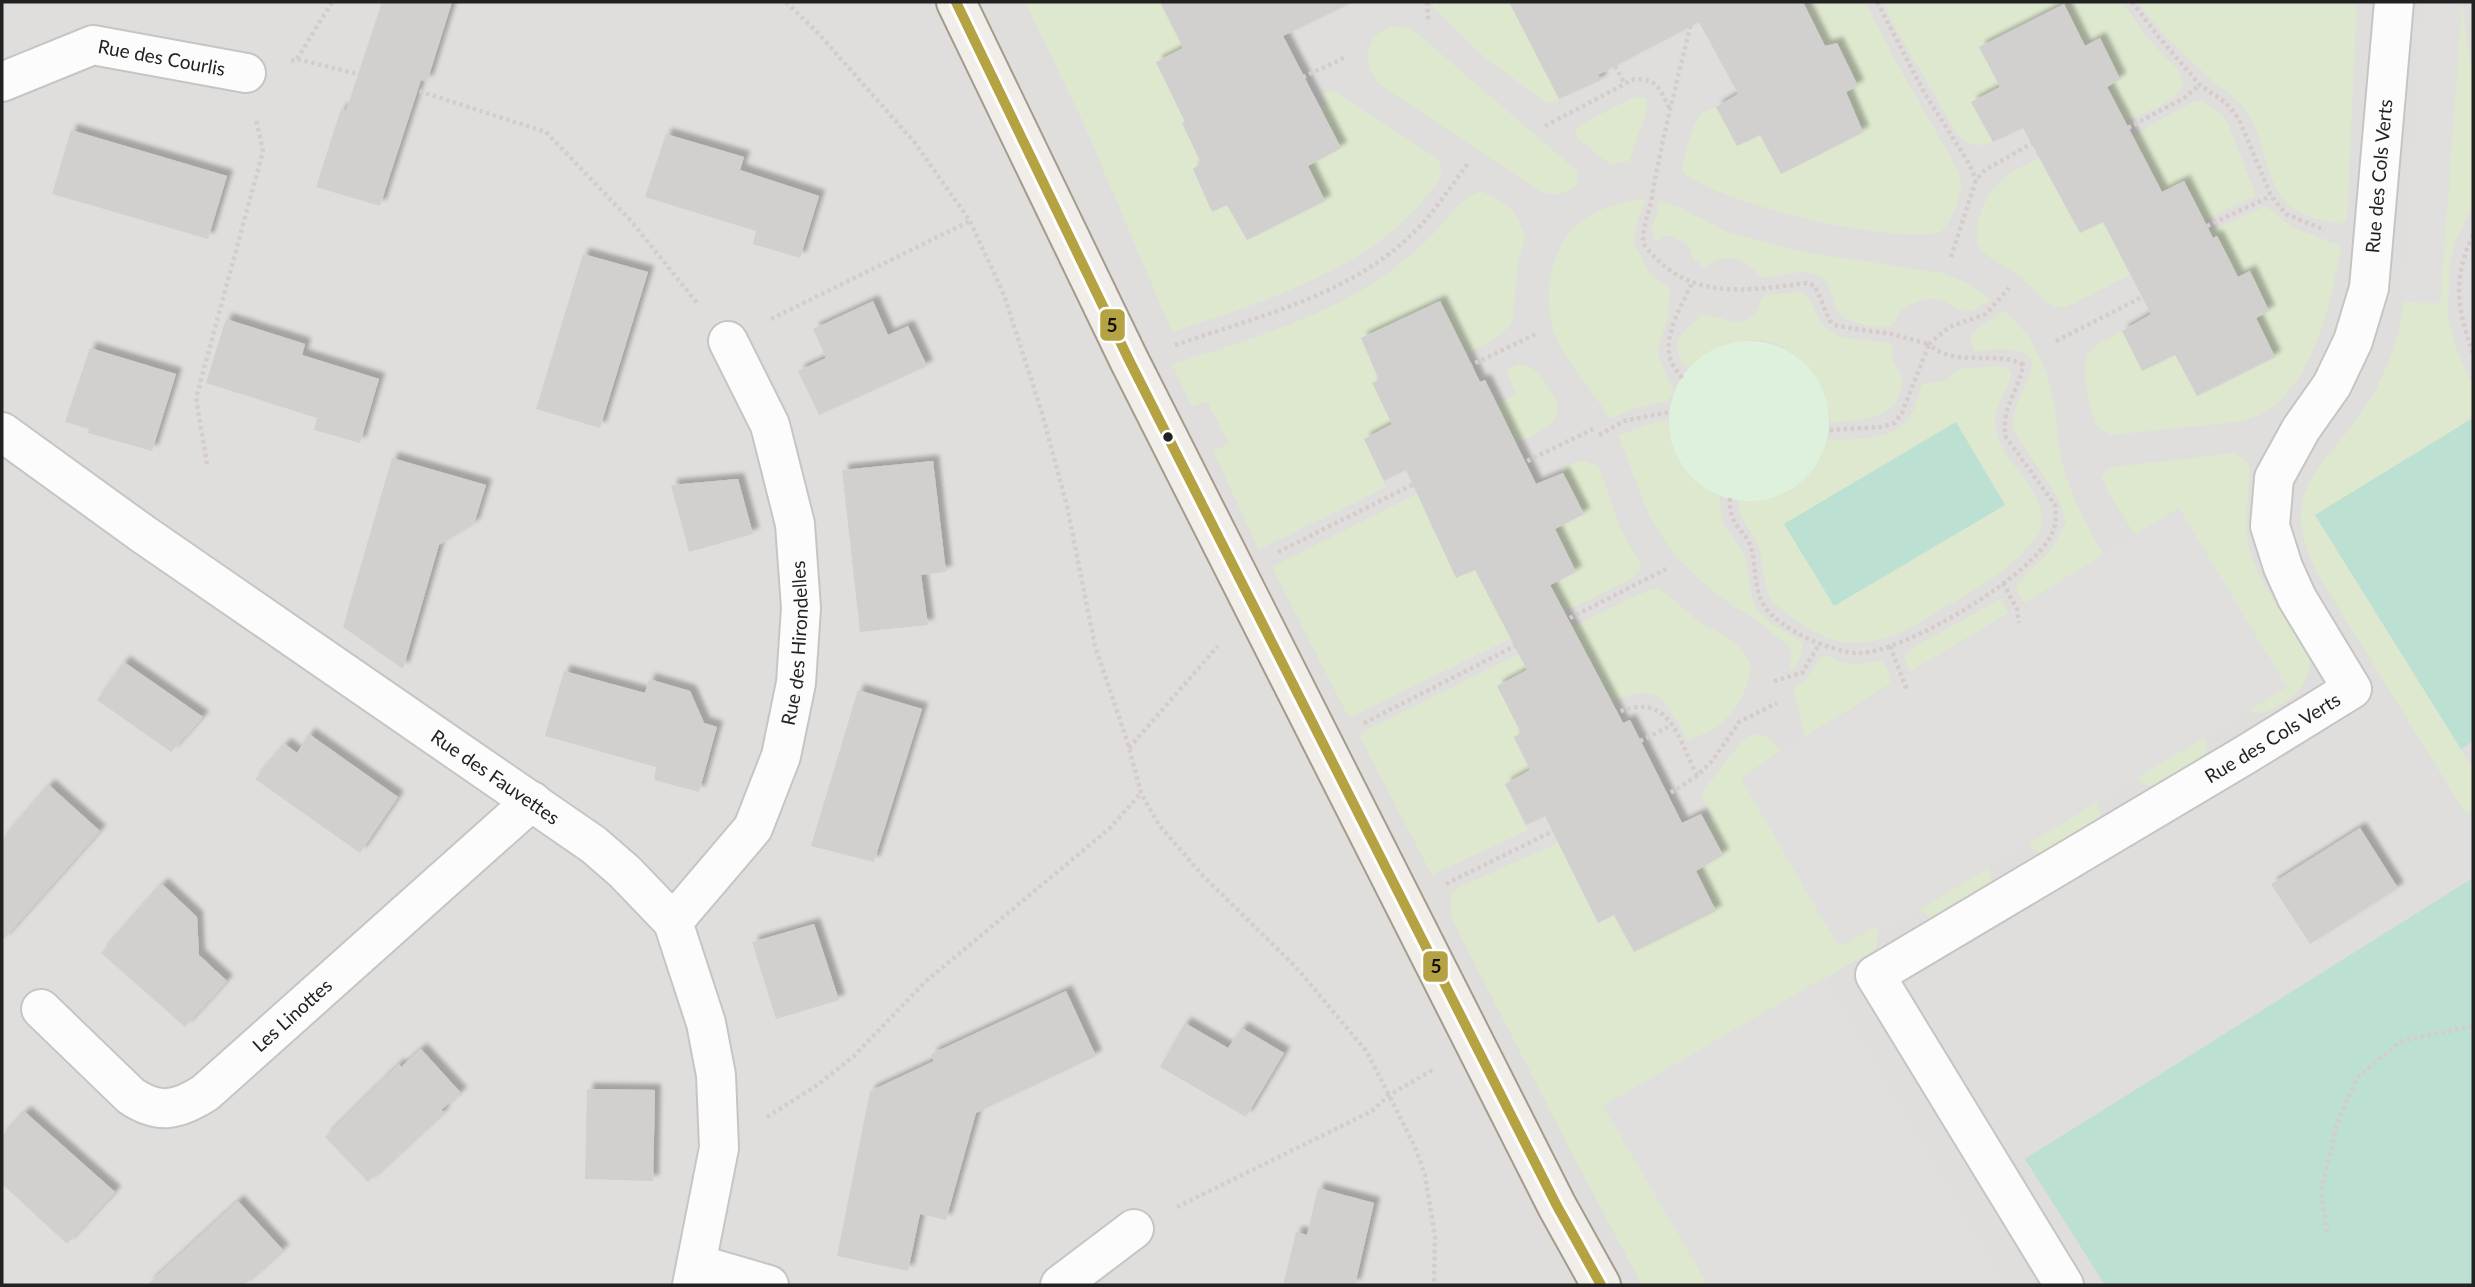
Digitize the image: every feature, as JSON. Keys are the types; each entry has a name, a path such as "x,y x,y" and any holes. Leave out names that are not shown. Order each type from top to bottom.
{"main road":[{"path":"956,2 1235,573 1557,1206 1601,1285"}],"street":[{"name":"Rue des Cols Verts","path":"2064,1285 1875,975 2352,689 2297,598 2283,567 2270,526 2274,478 2301,429 2332,385 2353,341 2369,288 2394,2"},
{"name":"Rue des Courlis","path":"2,82 93,45 246,73"},
{"name":"Rue des Hirondelles","path":"673,922 753,828 781,756 796,683 801,608 795,524 771,425 728,341"},
{"name":"Rue des Fauvettes","path":"2,432 143,534 594,845 625,872 673,922 706,1023 716,1075 719,1148 694,1275"},
{"name":"Les Linottes","path":"41,1009 131,1096 147,1107 186,1105 205,1093 532,801"},
{"path":"1060,1285 1134,1229"},
{"path":"694,1275 769,1285"}],"path":[{"path":"297,60 332,2"},
{"path":"786,2 819,34 915,143 970,221 1004,295 1042,413 1067,506 1095,646 1141,793 1159,825 1204,877 1296,967 1367,1052 1415,1147 1425,1175 1435,1237 1434,1285"},
{"path":"1427,2 1428,21"},
{"path":"1877,2 1924,92 1970,165 1976,180"},
{"path":"2132,2 2200,85 2226,103 2239,119 2271,196 2286,214 2333,233 2374,240"},
{"path":"1694,12 1652,200 1642,230 1643,243 1665,265 1702,287 1729,290 1807,283 1815,286 1830,321 1838,326 1891,334 1929,344 1946,354 2012,359 2023,365 2021,377 2006,410 2003,423 2006,437 2055,505 2057,519 2053,532 2031,562 2003,583 1924,632 1890,646 1861,653 1842,651 1820,643 1776,618 1765,607 1758,593 1751,545 1731,518 1730,498"},
{"path":"1270,92 1343,58"},
{"path":"207,464 196,398 263,151 246,73 297,60 394,83 546,132 631,222 728,341 970,221"},
{"path":"1615,66 1625,84"},
{"path":"1545,125 1634,79 1648,79 1657,84 1670,110"},
{"path":"2128,128 2184,98 2200,85"},
{"path":"1951,257 1976,180 1985,170 2036,141"},
{"path":"1129,360 1266,315 1353,278 1394,250 1420,226 1469,162"},
{"path":"2207,226 2271,196"},
{"path":"2473,235 2462,266 2458,295 2463,324 2473,353"},
{"path":"1682,378 1672,365 1669,340 1692,283"},
{"path":"1829,430 1881,427 1894,423 1902,413 1929,344 1950,327 1986,314 2009,288"},
{"path":"2056,341 2144,296"},
{"path":"1469,366 1536,334"},
{"path":"1599,435 1624,422 1669,412"},
{"path":"1521,464 1595,428"},
{"path":"1235,573 1424,479"},
{"path":"1322,745 1666,569"},
{"path":"2003,583 2017,609 2019,623"},
{"path":"1774,681 1802,673 1820,643"},
{"path":"1129,748 1218,646"},
{"path":"1890,646 1907,690"},
{"path":"1659,800 1697,776 1713,761 1739,722 1777,703"},
{"path":"1614,714 1630,707 1655,707 1665,715 1672,726 1697,776"},
{"path":"1640,741 1672,726"},
{"path":"719,1148 816,1086 853,1056 925,982 1109,829 1141,793"},
{"path":"1404,905 1561,827"},
{"path":"2327,1233 2321,1191 2337,1124 2357,1078 2401,1041 2473,1026"},
{"path":"1134,1229 1372,1111 1388,1096 1438,1067"}],"shaded area":[{"path":"2,2 2473,2 2473,1285 2,1285"},
{"path":"2423,2 2462,2 2440,303 2403,302"},
{"path":"2179,508 2287,687 1920,909 1879,930 1875,927 1839,947 1741,778"},
{"path":"1823,978 2004,1285 1708,1285 1603,1106"}],"green space":[{"path":"1025,2 1179,2 1164,10 1183,48 1156,63 1185,122 1182,123 1201,163 1193,170 1212,211 1227,205 1247,240 1325,201 1308,166 1341,148 1320,107 1327,104 1321,94 1332,90 1440,160 1439,179 1415,209 1387,235 1355,257 1283,293 1172,332 1084,124"},
{"path":"1433,2 1547,2 1517,18 1559,99 1548,104 1482,55 1433,7"},
{"path":"1813,2 1865,2 1960,177 1961,191 1957,204 1941,232 1917,235 1885,233 1808,219 1733,197 1703,185 1682,172 1688,142 1697,120 1703,112 1716,107 1737,146 1760,135 1781,174 1863,133 1846,92 1858,85 1837,43 1825,46 1805,5"},
{"path":"1883,2 2122,2 2151,42 2179,71 2183,85 2165,103 2125,122 2107,87 2120,79 2100,39 2085,46 2063,4 1980,46 2000,87 1971,102 1993,142 1974,144 1957,134"},
{"path":"2139,2 2357,2 2347,220 2342,224 2311,217 2284,200 2277,190 2256,130 2244,108 2172,43"},
{"path":"2462,2 2473,83 2473,203 2455,243 2450,264 2448,316 2456,349 2473,386 2473,411 2467,421 2457,428 2315,515 2473,769 2473,809 2466,814 2317,573 2306,545 2301,522 2302,503 2308,485 2362,412 2384,373 2395,345 2403,302 2440,303"},
{"path":"1394,26 1411,28 1577,171 1578,185 1560,194 1541,191 1380,85 1370,67 1368,51 1376,36"},
{"path":"1632,98 1646,99 1647,112 1629,161 1611,164 1578,139 1575,131 1578,126"},
{"path":"2202,101 2221,114 2229,126 2255,196 2204,221 2163,192 2132,136 2192,102"},
{"path":"2044,156 2057,191 2080,233 2103,221 2149,265 2067,307 2048,303 2024,280 1984,253 1977,238 1977,224 1988,197 1995,188 2011,173"},
{"path":"1482,191 1509,207 1524,231 1525,238 1518,261 1513,319 1508,328 1464,356 1457,343 1460,341 1440,301 1361,338 1379,380 1373,383 1392,424 1364,439 1386,487 1259,550 1213,451 1229,444 1207,401 1192,407 1172,364 1282,327 1361,291 1406,259 1463,202"},
{"path":"1645,200 1636,225 1634,243 1650,274 1670,288 1667,322 1658,348 1660,360 1674,393 1668,401 1635,408 1609,419 1556,337 1549,311 1550,282 1557,254 1579,223 1604,209"},
{"path":"1660,201 1679,207 1728,232 1802,252 1943,273 1967,283 1990,299 1970,311 1963,311 1940,300 1924,300 1905,308 1888,326 1860,324 1840,314 1826,282 1812,273 1760,277 1748,265 1731,258 1702,267 1700,261 1694,261 1688,245 1671,236 1655,242 1652,227"},
{"path":"2266,206 2292,227 2341,246 2325,319 2304,369 2289,390 2271,407 2250,418 2224,424 2112,435 2100,429 2095,423 2088,395 2085,363 2093,348 2122,331 2142,370 2175,355 2198,396 2275,357 2256,318 2250,271 2238,277 2217,237 2213,237 2210,231"},
{"path":"1800,292 1811,301 1821,323 1834,334 1890,343 1894,362 1902,379 1895,403 1887,410 1866,419 1830,422 1822,391 1804,363 1792,352 1763,341 1743,342 1715,352 1688,368 1681,361 1677,351 1678,341 1700,315 1741,322 1754,315 1765,295"},
{"path":"2004,310 2031,341 2048,377 2060,455 2066,476 2080,511 2104,556 2025,604 2015,586 2052,549 2066,521 2059,500 2013,429 2014,413 2031,370 2031,360 2024,353 2006,350 1974,351 1970,335"},
{"path":"1749,341 1780,347 1806,364 1823,390 1829,421 1823,452 1806,478 1780,495 1749,501 1718,495 1692,478 1675,452 1669,421 1675,390 1692,364 1718,347"},
{"path":"1519,364 1534,370 1545,382 1557,405 1557,414 1547,427 1515,443 1497,404 1516,394 1506,370"},
{"path":"2004,366 2011,371 2011,376 1996,414 1997,434 2011,461 2037,498 2041,511 2040,531 2028,547 2007,567 1975,590 1915,626 1874,641 1850,643 1830,638 1811,629 1776,605 1768,592 1758,546 1740,513 1739,500 1744,501 1820,460 1827,440 1861,439 1894,431 1910,416 1922,384 1946,380 1962,368"},
{"path":"2473,418 2473,741 2461,749 2315,515"},
{"path":"1662,420 1669,422 1669,434 1710,491 1719,495 1723,524 1745,555 1756,609 1771,623 1802,642 1800,658 1790,670 1791,648 1749,614 1737,609 1709,588 1674,555 1650,518 1618,435"},
{"path":"1956,422 2005,505 1834,606 1784,524"},
{"path":"2235,453 2247,463 2250,470 2247,531 2253,561 2268,590 2304,644 2310,661 2308,674 2297,692 2282,704 2264,712 2248,711 2286,687 2179,508 2135,535 2102,479 2106,469 2113,467"},
{"path":"1579,461 1599,467 1621,530 1641,568 1631,579 1349,718 1272,567 1427,489 1456,578 1475,570 1498,613 1576,572 1555,529 1583,514 1561,468"},
{"path":"1658,588 1700,622 1734,643 1749,662 1746,688 1729,715 1714,729 1688,741 1673,714 1659,698 1639,693 1609,703 1581,643 1498,685 1521,733 1514,738 1530,770 1505,784 1528,830 1432,875 1360,737 1366,730 1626,600"},
{"path":"2000,599 2009,613 1910,672 1904,657 1911,649"},
{"path":"1831,656 1849,664 1882,661 1892,683 1805,737 1793,687 1805,680 1821,657"},
{"path":"1756,734 1767,737 1781,751 1741,778 1839,947 1875,927 1879,930 1876,949 1604,1106 1708,1285 1642,1285 1452,919 1450,895 1457,888 1565,840 1576,879 1598,923 1613,915 1634,952 1715,911 1696,871 1723,855 1705,822 1712,818 1701,794 1741,742"},
{"path":"2205,737 2207,746 2204,755 2170,779 2151,785 2143,784 2136,778"},
{"path":"2098,801 2100,815 2097,822 2046,854 2036,851 2028,844"},
{"path":"1989,868 1992,886 1939,915 1929,918 1920,909"},
{"path":"2473,878 2473,1285 2105,1285 2025,1159"}],"building":[{"path":"382,2 452,2 427,82 421,80 380,206 316,187 341,109 346,111"},
{"path":"1160,2 1353,2 1283,36 1341,148 1308,166 1325,201 1247,240 1227,205 1212,212 1193,169 1201,163 1156,62 1183,48"},
{"path":"1509,2 1803,2 1825,46 1837,43 1858,86 1846,92 1863,132 1781,174 1760,135 1737,146 1716,107 1738,94 1699,22 1598,75 1601,80 1559,99"},
{"path":"2064,4 2085,46 2100,38 2120,79 2107,87 2162,192 2184,181 2213,238 2217,236 2238,277 2250,271 2269,311 2256,318 2275,357 2197,396 2175,355 2142,371 2122,331 2151,314 2103,222 2080,233 2023,128 1993,142 1971,102 2000,87 1979,47"},
{"path":"71,130 227,176 208,239 52,194"},
{"path":"666,134 744,157 740,170 819,196 800,258 753,244 756,231 645,197"},
{"path":"583,254 648,272 600,428 536,409"},
{"path":"873,301 888,335 908,326 927,366 819,415 798,371 826,358 813,329"},
{"path":"1440,301 1480,382 1485,380 1536,484 1563,473 1584,514 1555,529 1576,572 1550,585 1623,723 1630,720 1682,823 1701,814 1723,855 1696,871 1716,911 1634,952 1614,915 1598,923 1545,816 1526,825 1505,784 1530,770 1514,737 1521,733 1497,686 1527,670 1475,570 1456,578 1406,470 1384,481 1364,439 1392,424 1372,383 1379,380 1361,338"},
{"path":"226,319 305,344 302,355 379,379 360,443 314,430 317,418 206,383"},
{"path":"90,348 176,374 152,451 88,433 89,429 65,422"},
{"path":"392,458 486,485 474,524 439,545 403,669 343,627"},
{"path":"933,461 946,572 921,575 928,625 860,632 842,470"},
{"path":"738,479 753,534 689,552 671,485"},
{"path":"124,662 203,717 171,752 97,700"},
{"path":"564,671 645,693 649,679 690,691 704,723 717,727 699,792 654,780 656,767 545,736"},
{"path":"858,690 922,709 874,862 811,846"},
{"path":"309,734 398,797 360,853 255,779 285,744 297,753"},
{"path":"49,785 100,831 2,941 2,840"},
{"path":"2360,828 2398,888 2310,944 2271,884"},
{"path":"162,884 197,917 199,955 227,981 185,1027 101,953"},
{"path":"814,924 839,1000 776,1019 752,942"},
{"path":"1066,991 1096,1056 976,1113 946,1220 920,1214 908,1271 837,1256 870,1091 934,1061 931,1054"},
{"path":"1185,1023 1228,1048 1242,1028 1284,1053 1246,1117 1160,1067"},
{"path":"421,1049 461,1093 368,1182 325,1137 399,1064 401,1067"},
{"path":"587,1089 655,1090 653,1181 585,1179"},
{"path":"25,1112 115,1192 67,1244 2,1184 2,1136"},
{"path":"1318,1188 1374,1203 1355,1285 1283,1285 1296,1232 1307,1235"},
{"path":"238,1201 283,1250 244,1285 147,1285"}],"transit line":[{"name":"5","path":"956,2 1129,360 1557,1206 1601,1285"}]}
